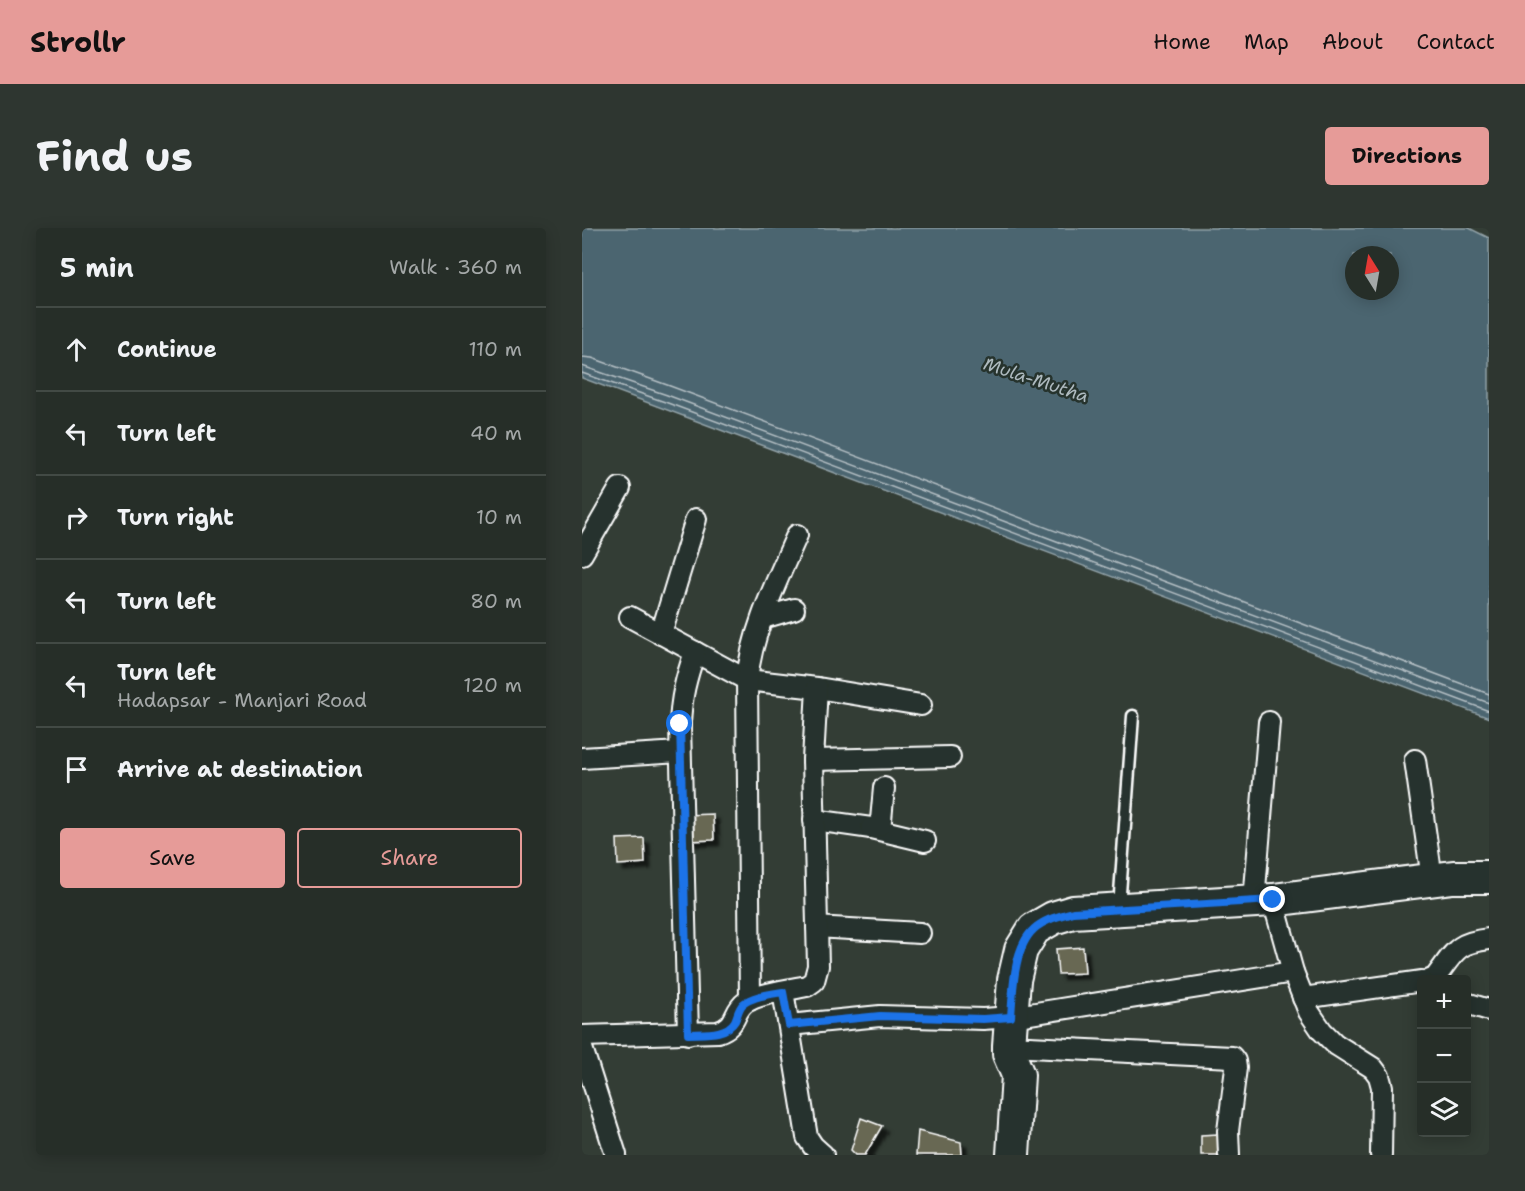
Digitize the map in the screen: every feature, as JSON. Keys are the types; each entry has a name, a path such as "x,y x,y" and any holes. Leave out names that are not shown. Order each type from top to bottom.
{"main road":[{"path":"994,1155 998,1072 1009,1039 1014,980 1021,950 1034,929 1053,918 1073,912 1264,901 1453,877 1489,878"},
{"path":"1009,1039 1018,1075 1012,1155"}],"street":[{"path":"582,554 620,488"},
{"path":"661,634 696,519"},
{"path":"750,1000 748,664 763,618 797,535"},
{"path":"763,618 794,609"},
{"path":"630,617 747,680 817,688 921,705"},
{"path":"688,1034 680,701 695,652"},
{"path":"582,1036 718,1032 728,1029 740,1008 750,1000 807,986 814,981 818,966 813,760 817,688"},
{"path":"1269,722 1264,901 1303,998 1322,1031 1335,1044 1373,1068 1379,1076 1382,1087 1381,1155"},
{"path":"582,758 680,752"},
{"path":"813,760 950,757"},
{"path":"1415,760 1432,879"},
{"path":"872,828 878,826 881,820 884,788"},
{"path":"814,820 872,828 925,842"},
{"path":"817,927 920,933"},
{"path":"1435,975 1460,946 1472,941 1489,939"},
{"path":"1009,1039 1293,972"},
{"path":"1303,998 1417,982"},
{"path":"783,992 807,1137 812,1152"},
{"path":"1471,1005 1489,1010"},
{"path":"789,1025 880,1016 983,1019 1009,1039 1232,1057 1236,1068 1228,1131 1229,1155"},
{"path":"582,1048 609,1152"}],"lane":[{"path":"1119,910 1133,716"}],"water":[{"name":"Mula-Mutha","path":"582,228 1469,228 1489,238 1489,718 582,378"}],"building":[{"path":"713,814 714,840 687,841 686,815"},
{"path":"644,838 645,863 618,865 617,839"},
{"path":"1083,947 1085,973 1058,974 1056,949"},
{"path":"861,1118 882,1126 865,1155 856,1155 851,1150"},
{"path":"918,1131 961,1142 962,1155 916,1155"},
{"path":"1218,1134 1218,1155 1201,1155 1201,1135"}],"route":[{"path":"680,724 688,1034 728,1029 744,1003 783,992 789,1025 880,1016 960,1019 1011,1017 1014,980 1021,950 1034,929 1053,918 1073,912 1273,900"}]}
